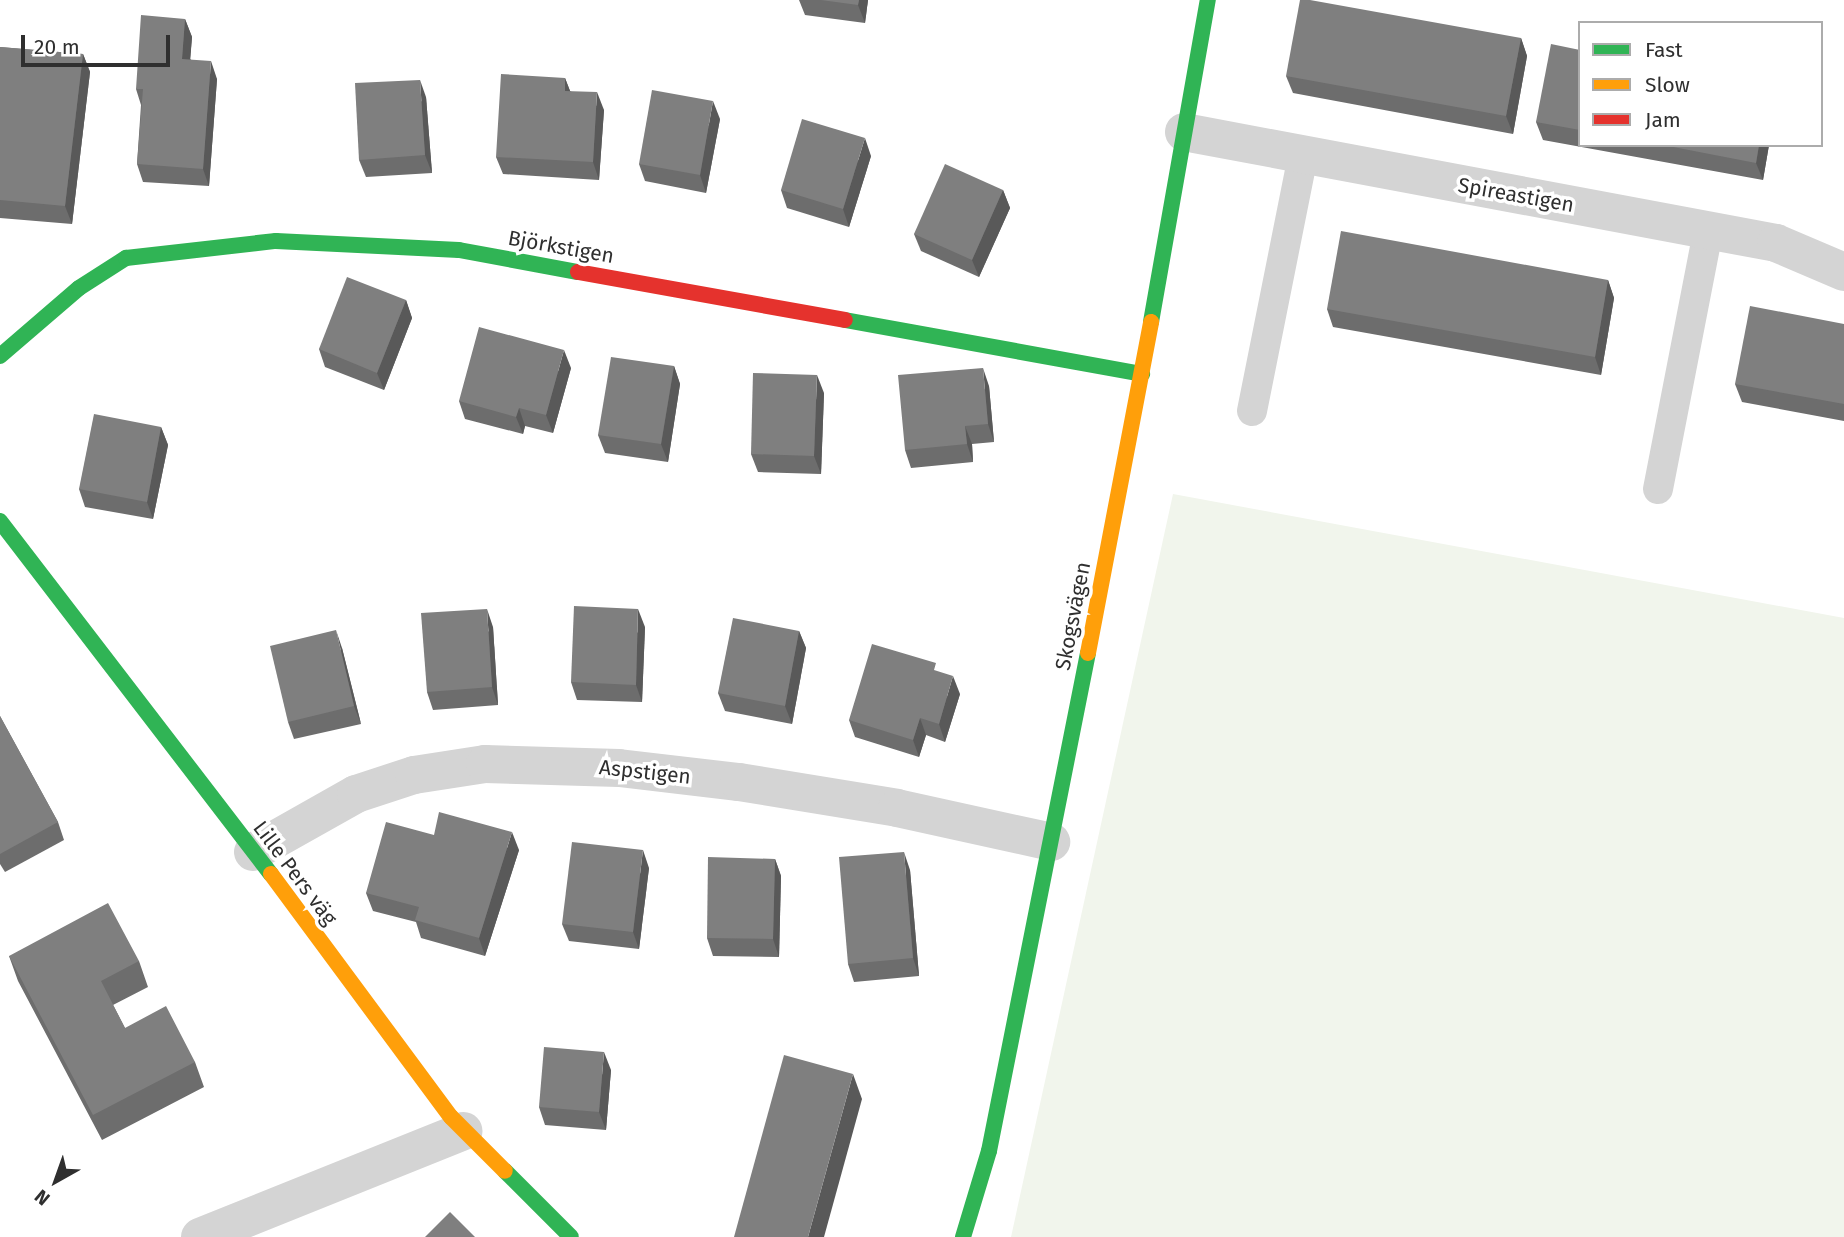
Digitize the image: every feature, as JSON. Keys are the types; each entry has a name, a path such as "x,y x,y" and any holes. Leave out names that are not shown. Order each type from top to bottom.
{"street":[{"name":"Skogsvägen","path":"962,1237 989,1151 1051,842 1142,374 1208,0"},
{"name":"Spireastigen","path":"1184,132 1776,243 1844,272"},
{"name":"Björkstigen","path":"0,356 79,288 126,258 276,241 459,250 1142,374"},
{"name":"Lille Pers väg","path":"0,522 464,1131 572,1237"},
{"name":"Aspstigen","path":"253,852 356,794 414,775 485,764 619,768 738,782 897,808 1051,842"},
{"path":"200,1237 464,1131"}],"lane":[{"path":"1252,411 1303,156"},
{"path":"1658,489 1708,231"}],"shaded area":[{"path":"1173,494 1844,618 1844,1237 1011,1237"}],"building":[{"path":"821,0 859,0 858,5"},
{"path":"1300,0 1521,38 1506,116 1286,76"},
{"path":"141,15 185,19 182,59 211,61 203,169 137,164 143,89 136,89"},
{"path":"1551,44 1578,50 1578,130 1536,122"},
{"path":"0,47 83,54 65,206 0,200"},
{"path":"501,74 565,78 565,91 597,92 593,162 496,157"},
{"path":"420,80 425,155 359,160 355,83"},
{"path":"652,90 713,101 700,175 639,164"},
{"path":"802,119 865,138 843,209 781,190"},
{"path":"1673,147 1759,147 1756,163"},
{"path":"945,164 1003,190 972,260 914,234"},
{"path":"1341,231 1608,280 1595,357 1327,309"},
{"path":"347,277 406,300 377,373 319,349"},
{"path":"1750,306 1844,324 1844,404 1735,384"},
{"path":"479,327 564,350 546,415 519,408 516,417 459,401"},
{"path":"611,357 674,366 661,444 598,435"},
{"path":"983,368 988,424 965,426 967,444 905,450 898,375"},
{"path":"753,373 817,375 814,456 751,454"},
{"path":"94,414 161,427 147,502 79,489"},
{"path":"574,606 638,609 636,685 571,682"},
{"path":"487,609 492,687 427,692 421,613"},
{"path":"733,618 799,631 785,706 718,693"},
{"path":"336,630 354,706 288,722 270,646"},
{"path":"872,644 936,663 934,670 953,676 939,724 920,718 913,740 849,720"},
{"path":"0,716 58,822 0,854"},
{"path":"439,812 512,832 479,938 415,920 419,907 366,893 386,822 434,835"},
{"path":"572,842 643,850 633,932 562,924"},
{"path":"904,852 913,958 848,964 839,857"},
{"path":"708,857 775,859 773,939 707,938"},
{"path":"108,903 139,961 101,981 125,1028 166,1006 195,1062 93,1115 9,956"},
{"path":"544,1047 604,1052 599,1112 539,1107"},
{"path":"784,1055 853,1074 808,1237 734,1237"},
{"path":"450,1212 475,1237 425,1237"}],"traffic: fast":[{"path":"1151,322 1208,0"},
{"path":"0,356 79,288 126,258 276,241 459,250 578,272"},
{"path":"845,320 1142,374"},
{"path":"0,521 271,874"},
{"path":"963,1237 989,1151 1088,653"},
{"path":"505,1171 571,1237"}],"traffic: slow":[{"path":"1088,653 1151,322"},
{"path":"271,874 451,1117 505,1171"}],"traffic: jam":[{"path":"578,272 845,320"}]}
